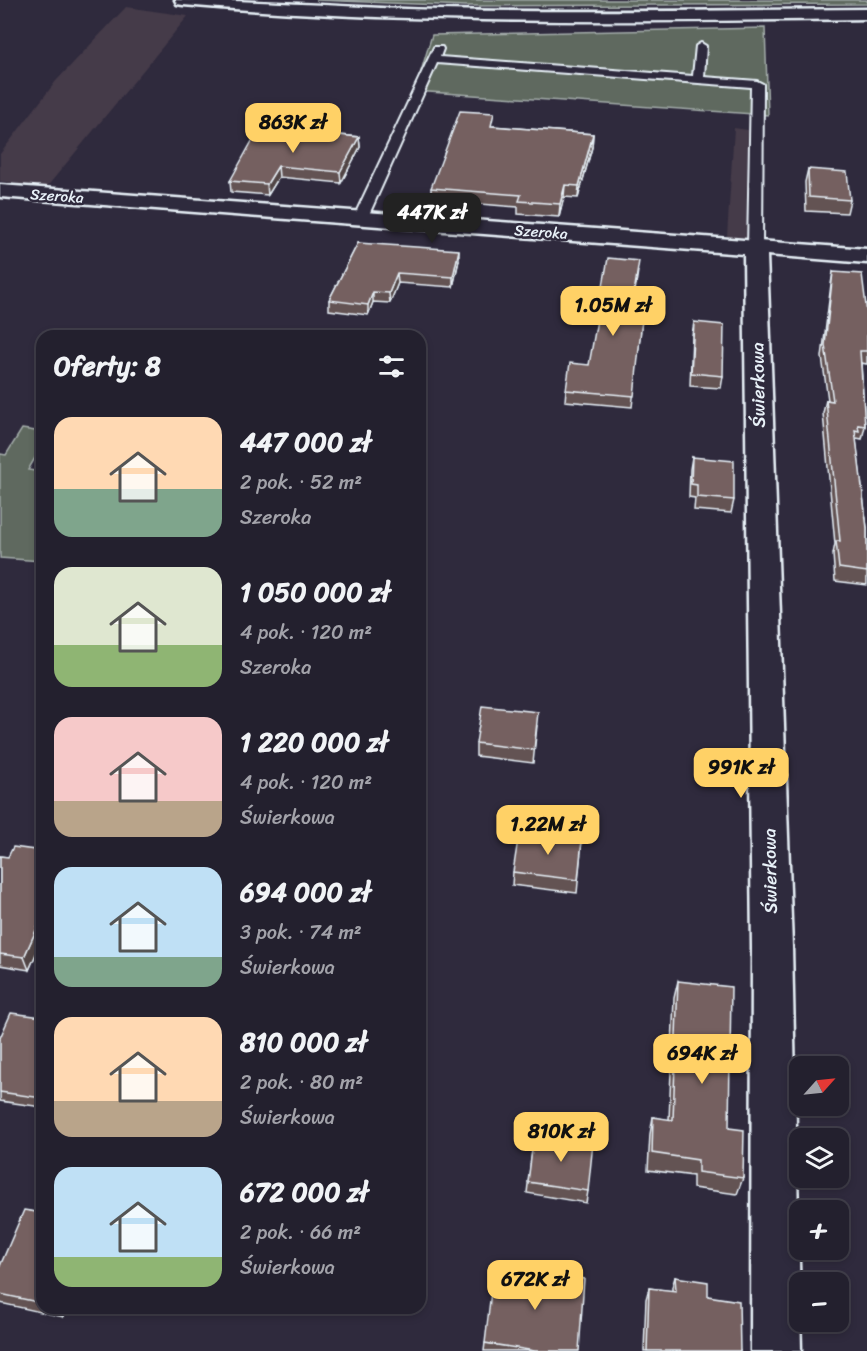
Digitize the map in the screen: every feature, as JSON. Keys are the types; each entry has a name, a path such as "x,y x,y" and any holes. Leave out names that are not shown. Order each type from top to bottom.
{"street":[{"path":"183,0 296,9 459,16 867,14"},
{"name":"Szeroka","path":"0,191 867,256"},
{"name":"Świerkowa","path":"755,247 772,947 776,1351"}],"lane":[{"path":"698,80 701,46"},
{"path":"360,219 438,48"},
{"path":"434,60 757,84 755,247"}],"shaded area":[{"path":"316,0 867,0 867,4 466,6"},
{"path":"126,7 188,16 46,188 0,181 0,154 56,81"},
{"path":"765,28 768,115 415,91 432,35"},
{"path":"734,128 748,130 746,240 727,236"},
{"path":"22,429 36,431 36,456 28,470 36,471 36,561 0,558 0,454 6,455"}],"building":[{"path":"460,111 494,113 491,126 593,134 579,186 565,185 560,204 519,201 521,195 431,188"},
{"path":"285,126 320,129 318,133 359,137 340,172 278,166 267,184 230,181 256,134 279,136"},
{"path":"808,169 847,172 850,200 809,197"},
{"path":"358,243 459,250 453,277 397,273 389,293 373,292 368,305 329,300"},
{"path":"608,258 639,261 630,318 642,319 634,396 566,390 570,363 589,365"},
{"path":"833,272 862,274 867,314 867,351 860,351 865,426 858,425 859,431 855,430 867,528 867,572 839,568 836,541 840,541 826,400 833,401 825,345"},
{"path":"694,322 724,325 723,376 691,373"},
{"path":"692,457 734,461 734,500 697,497 697,485 691,484"},
{"path":"482,706 538,712 534,750 476,743"},
{"path":"519,833 582,840 578,880 513,872"},
{"path":"13,847 36,850 36,930 24,957 0,954 0,856 8,857"},
{"path":"678,981 731,987 729,1128 744,1130 743,1178 698,1172 698,1160 652,1153 653,1117 673,1120"},
{"path":"11,1013 36,1016 36,1097 0,1092 0,1038"},
{"path":"534,1134 593,1143 588,1191 528,1182"},
{"path":"24,1210 36,1212 36,1302 0,1294 0,1266"},
{"path":"494,1266 584,1279 579,1351 535,1351 485,1343"},
{"path":"675,1277 708,1282 708,1296 739,1301 740,1351 647,1351 649,1288 676,1291"}]}
